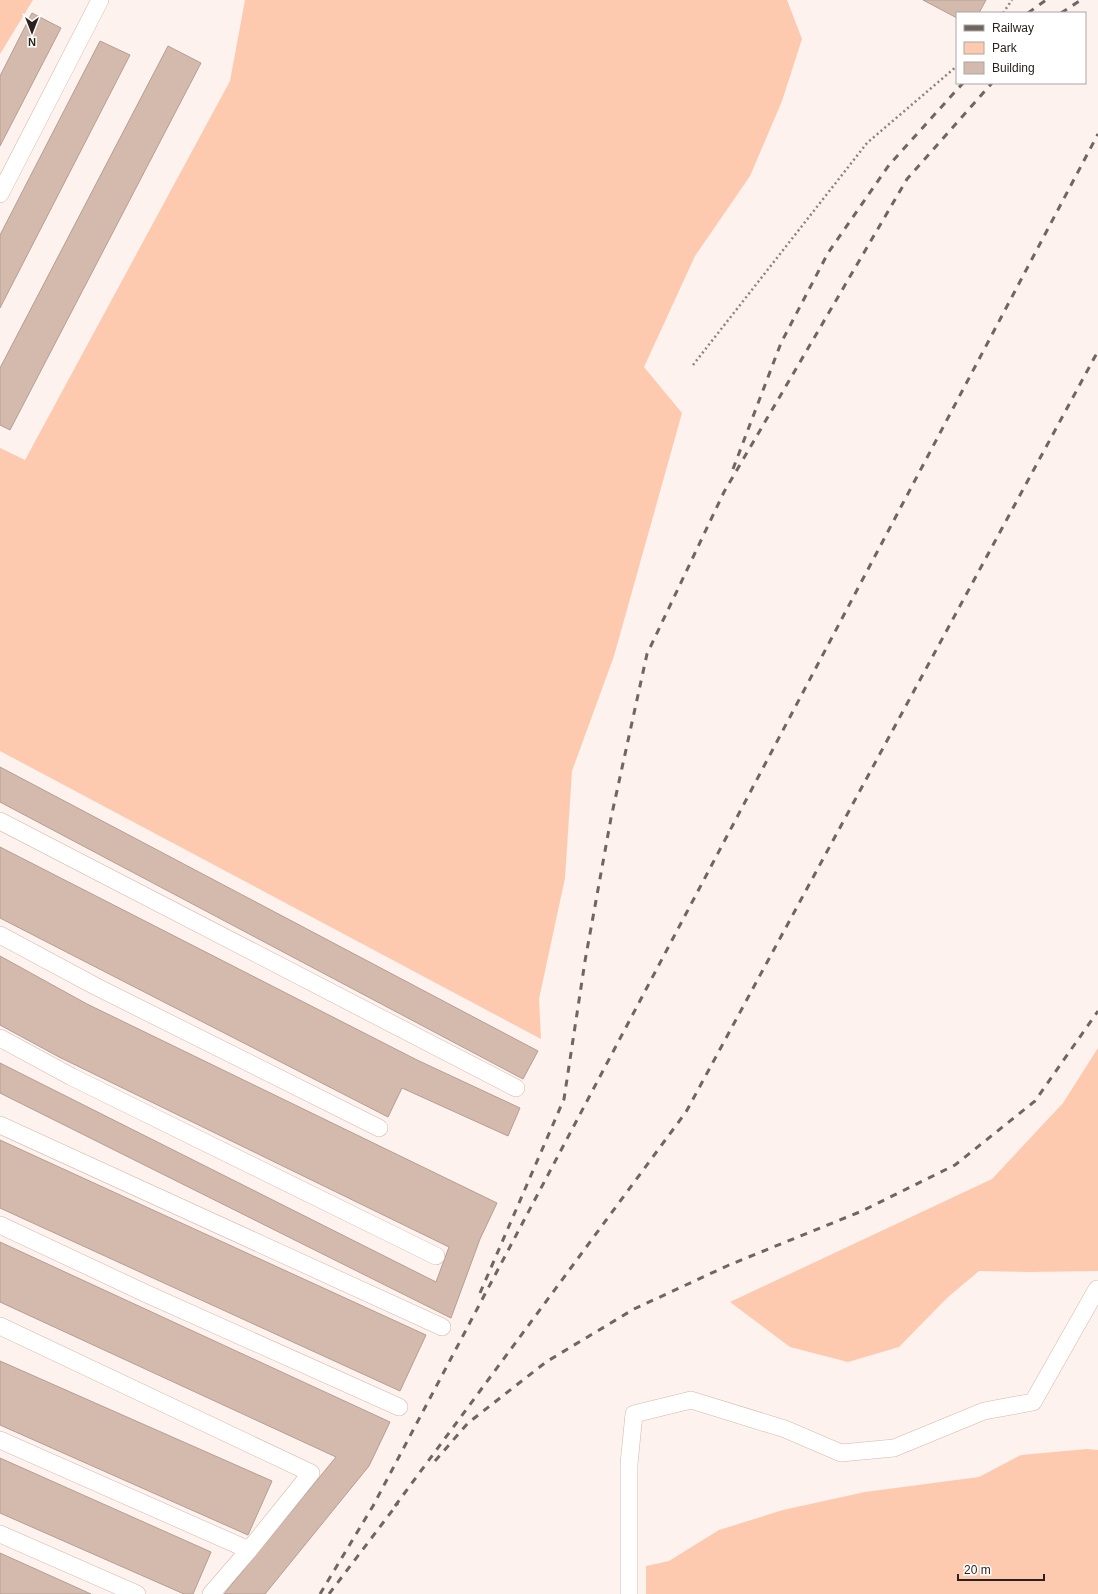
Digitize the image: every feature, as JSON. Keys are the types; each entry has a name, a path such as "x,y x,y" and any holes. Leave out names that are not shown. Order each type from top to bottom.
{"lane":[{"path":"0,194 100,0"},
{"path":"0,821 516,1088"},
{"path":"0,936 95,986 379,1128"},
{"path":"0,1038 79,1081 436,1256"},
{"path":"0,1125 442,1327"},
{"path":"0,1225 154,1298 398,1407"},
{"path":"630,1594 629,1464 634,1414 691,1400 785,1429 841,1453 894,1448 984,1411 1033,1402 1097,1289"},
{"path":"0,1326 311,1473 249,1550 211,1594"},
{"path":"0,1440 249,1550"},
{"path":"0,1534 137,1594"}],"path":[{"path":"1004,12 1012,0"},
{"path":"693,365 867,143 956,67"}],"green space":[{"path":"0,0 33,0 0,54"},
{"path":"245,0 787,0 802,39 782,101 750,176 695,256 644,367 682,413 614,656 572,771 565,878 539,999 541,1039 0,751 0,448 25,460 230,81"},
{"path":"1098,1048 1098,1271 979,1271 947,1298 899,1347 848,1362 790,1347 730,1302 992,1179 1063,1103"},
{"path":"1087,1449 1098,1450 1098,1594 646,1594 646,1566 669,1561 719,1530 783,1510 865,1492 979,1477 1021,1455"}],"building":[{"path":"923,0 986,0 980,12 956,12 956,17"},
{"path":"32,13 61,28 0,146 0,76"},
{"path":"100,41 130,55 0,308 0,235"},
{"path":"168,46 201,63 10,430 0,425 0,368"},
{"path":"0,767 538,1051 523,1079 0,802"},
{"path":"0,847 417,1060 520,1108 508,1136 402,1088 388,1117 0,918"},
{"path":"0,956 87,1004 497,1203 480,1239 451,1318 0,1093 0,1063 436,1282 449,1247 59,1057 0,1025"},
{"path":"0,1140 426,1335 400,1391 0,1208"},
{"path":"0,1242 390,1422 369,1466 265,1594 224,1594 336,1457 0,1302"},
{"path":"0,1361 272,1481 248,1535 0,1425"},
{"path":"0,1458 211,1552 193,1594 184,1594 0,1513"},
{"path":"0,1553 91,1594 0,1594"}],"railway":[{"path":"1029,12 1046,0"},
{"path":"1063,12 1081,0"},
{"path":"733,469 781,343 828,253 889,165 962,84"},
{"path":"480,1293 564,1099 585,961 611,818 647,654 724,492 907,179 991,84"},
{"path":"320,1594 373,1506 1098,134"},
{"path":"395,1506 686,1112 1098,351"},
{"path":"435,1461 468,1423 546,1362 634,1309 729,1265 862,1211 955,1165 1035,1101 1098,1011"},
{"path":"329,1594 398,1503"}]}
